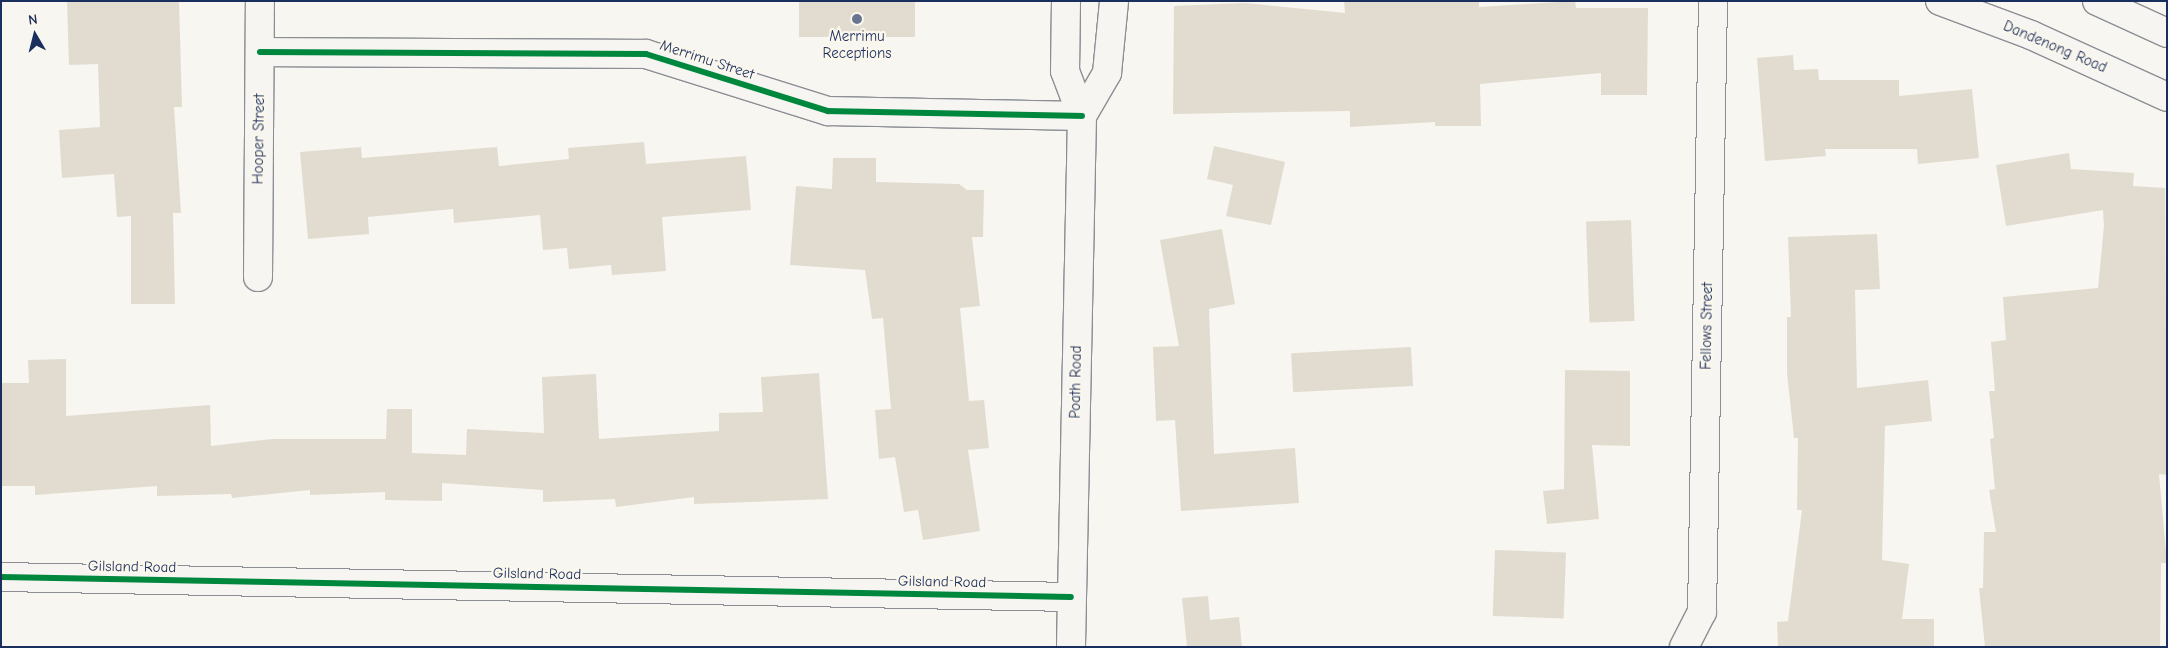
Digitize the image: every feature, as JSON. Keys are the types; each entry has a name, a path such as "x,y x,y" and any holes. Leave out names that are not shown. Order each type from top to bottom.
{"main road":[{"name":"Hooper Street","path":"258,277 260,1"},
{"name":"Poath Road","path":"1066,1 1065,71 1082,116 1071,647"},
{"name":"Poath Road","path":"1082,116 1107,73 1114,1"},
{"name":"Fellows Street","path":"1684,647 1702,612 1713,1"},
{"name":"Dandenong Road","path":"1940,1 2031,35 2167,97"},
{"path":"2098,1 2167,33"},
{"name":"Merrimu Street","path":"260,52 646,54 828,111 1082,116"},
{"name":"Gilsland Road","path":"1,577 1072,597"}],"building":[{"path":"67,1 179,1 182,107 174,107 181,213 173,213 175,304 131,304 131,216 117,217 114,174 62,178 59,130 100,127 98,64 69,65"},
{"name":"Merrimu Receptions","path":"799,1 915,1 915,37 799,37"},
{"path":"1344,1 1479,1 1479,7 1575,1 1576,8 1648,8 1647,95 1601,95 1601,73 1480,84 1481,126 1435,126 1435,122 1350,127 1350,111 1173,114 1174,6 1246,3 1345,13"},
{"path":"1793,55 1794,70 1818,69 1819,80 1899,80 1899,96 1972,89 1979,158 1918,164 1917,149 1825,149 1826,156 1765,161 1757,58"},
{"path":"644,142 646,164 746,156 751,210 662,217 666,271 612,275 611,265 569,269 567,248 543,250 540,215 454,223 453,209 368,217 369,234 308,239 300,152 361,147 362,158 497,147 499,166 569,159 568,148"},
{"path":"1214,146 1285,162 1271,225 1226,216 1233,185 1207,179"},
{"path":"2069,153 2071,169 2134,173 2133,186 2165,188 2167,475 2159,474 2167,563 2161,563 2160,647 1985,647 1979,588 1983,588 1984,532 1996,532 1989,490 1995,489 1990,439 1994,438 1989,391 1995,391 1991,342 2006,340 2003,297 2098,288 2104,226 2103,210 2006,226 1996,165"},
{"path":"833,158 876,158 876,182 959,184 967,190 984,190 983,237 972,237 980,306 960,308 969,401 984,400 989,448 968,450 980,531 923,540 918,510 904,512 895,457 879,459 875,410 891,409 883,318 872,319 865,270 790,265 796,186 832,189"},
{"path":"1631,220 1635,321 1590,323 1586,222"},
{"path":"1222,229 1235,304 1209,309 1214,454 1295,448 1299,503 1181,511 1175,420 1156,421 1153,347 1179,346 1160,240"},
{"path":"1877,234 1880,289 1855,290 1857,388 1928,380 1932,421 1885,426 1882,560 1909,564 1902,619 1934,619 1934,647 1778,647 1777,622 1788,621 1802,510 1797,510 1798,438 1794,438 1787,373 1787,317 1791,317 1788,237"},
{"path":"1411,347 1413,386 1293,392 1291,353"},
{"path":"66,359 66,416 210,405 211,446 272,439 386,439 387,409 412,409 412,453 466,455 467,429 544,433 542,377 596,374 599,439 719,431 719,413 763,412 761,377 819,373 828,499 694,504 694,497 616,507 615,499 543,502 543,490 442,483 442,501 385,500 385,492 310,495 310,490 232,498 231,494 157,496 157,486 35,495 35,486 1,486 1,383 29,383 28,360"},
{"path":"1565,370 1630,371 1630,446 1592,445 1599,519 1547,524 1543,491 1564,489"},
{"path":"1495,550 1566,552 1564,618 1493,616"},
{"path":"1208,596 1210,620 1239,617 1242,647 1187,647 1182,598"}],"cycle path":[{"path":"260,52 646,54 828,111 1082,116"},
{"path":"1,577 1071,597"}],"place":[{"name":"Merrimu Receptions","path":"857,19"}]}
